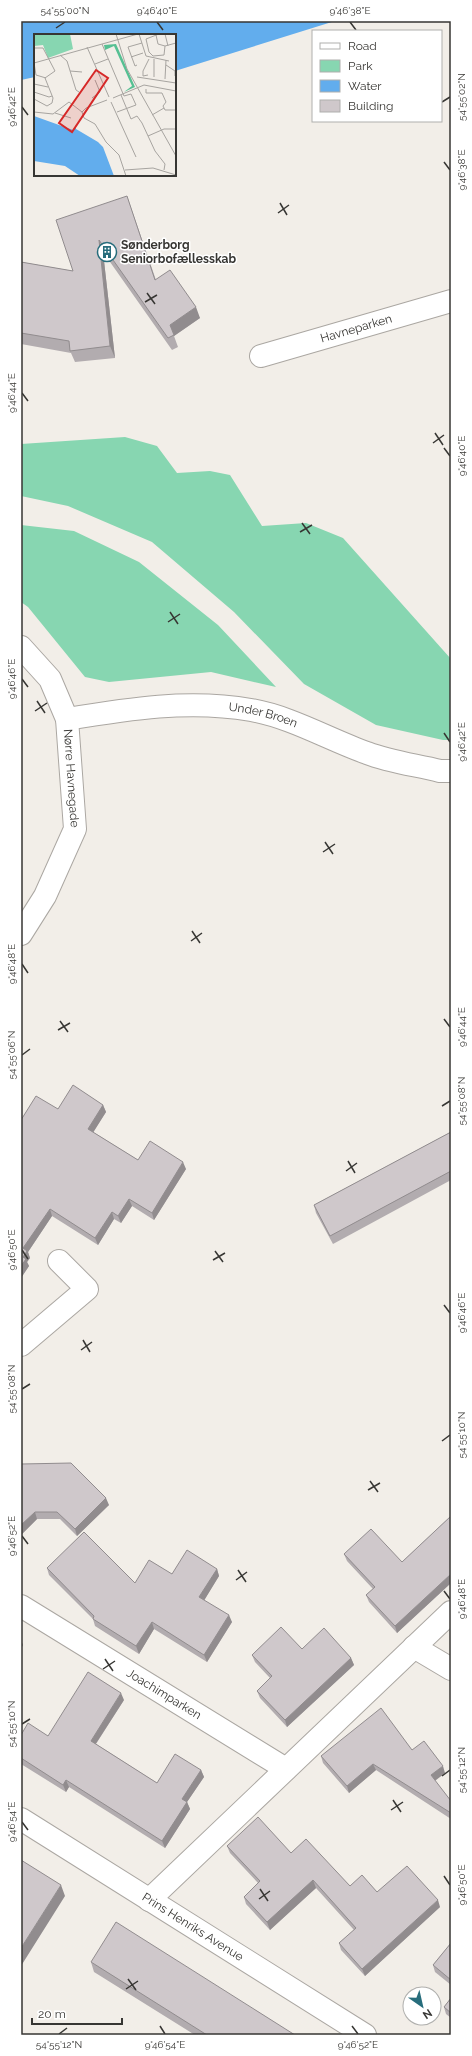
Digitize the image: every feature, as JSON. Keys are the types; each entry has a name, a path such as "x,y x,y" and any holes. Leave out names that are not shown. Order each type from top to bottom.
{"street":[{"name":"Havneparken","path":"261,356 451,301"},
{"name":"Nørre Havnegade","path":"21,648 50,679 67,719 74,829 45,896 21,934"},
{"name":"Under Broen","path":"67,719 142,708 202,705 251,710 293,722 368,754 440,771 451,771"},
{"path":"21,1345 87,1289 60,1261"},
{"name":"Joachimparken","path":"21,1606 286,1769"},
{"path":"150,1900 451,1612"},
{"path":"414,1646 451,1669"},
{"name":"Prins Henriks Avenue","path":"21,1819 365,2035"}],"green space":[{"path":"125,437 157,446 177,473 210,471 230,475 262,526 306,523 343,538 451,659 451,740 443,740 376,725 304,684 234,612 152,542 68,506 21,496 21,444"},
{"path":"21,525 74,531 139,562 218,625 276,687 211,672 109,682 85,677 28,607 21,602"}],"water":[{"path":"21,21 335,21 176,71 176,34 34,34 34,77 21,80"}],"building":[{"path":"127,196 155,280 170,270 196,307 170,325 174,335 168,338 99,240 110,346 70,351 69,341 21,333 21,262 73,271 56,220"},
{"path":"73,1085 103,1105 88,1129 138,1160 150,1141 183,1162 152,1213 129,1199 118,1216 112,1212 95,1238 50,1209 23,1248 27,1251 23,1257 26,1259 21,1266 21,1120 36,1096 58,1109"},
{"path":"451,1132 451,1171 330,1236 314,1205"},
{"path":"71,1463 106,1498 75,1529 57,1512 35,1512 21,1525 21,1464"},
{"path":"451,1516 451,1574 395,1626 366,1595 375,1587 344,1554 371,1529 402,1562"},
{"path":"84,1532 135,1583 149,1560 172,1574 187,1550 217,1569 199,1597 229,1615 204,1655 152,1622 136,1646 93,1619 94,1616 47,1568"},
{"path":"281,1627 302,1649 324,1628 351,1658 285,1720 257,1691 272,1676 252,1655"},
{"path":"88,1672 121,1693 91,1741 157,1783 175,1754 201,1770 182,1799 187,1802 162,1841 66,1780 63,1785 21,1758 21,1735 28,1723 48,1736"},
{"path":"381,1708 412,1750 424,1741 443,1766 431,1775 451,1801 451,1813 373,1764 347,1786 321,1756"},
{"path":"258,1817 291,1853 306,1839 350,1886 362,1875 377,1892 407,1866 438,1900 362,1969 339,1943 356,1928 313,1880 267,1922 244,1897 260,1881 227,1846"},
{"path":"21,1860 61,1885 21,1948"},
{"path":"116,1922 295,2035 207,2035 91,1962"},
{"path":"451,1943 451,1980 433,1965"},
{"path":"451,1998 451,2013 444,2007"}],"place":[{"name":"Sønderborg Seniorbofællesskab","path":"107,252"}]}
